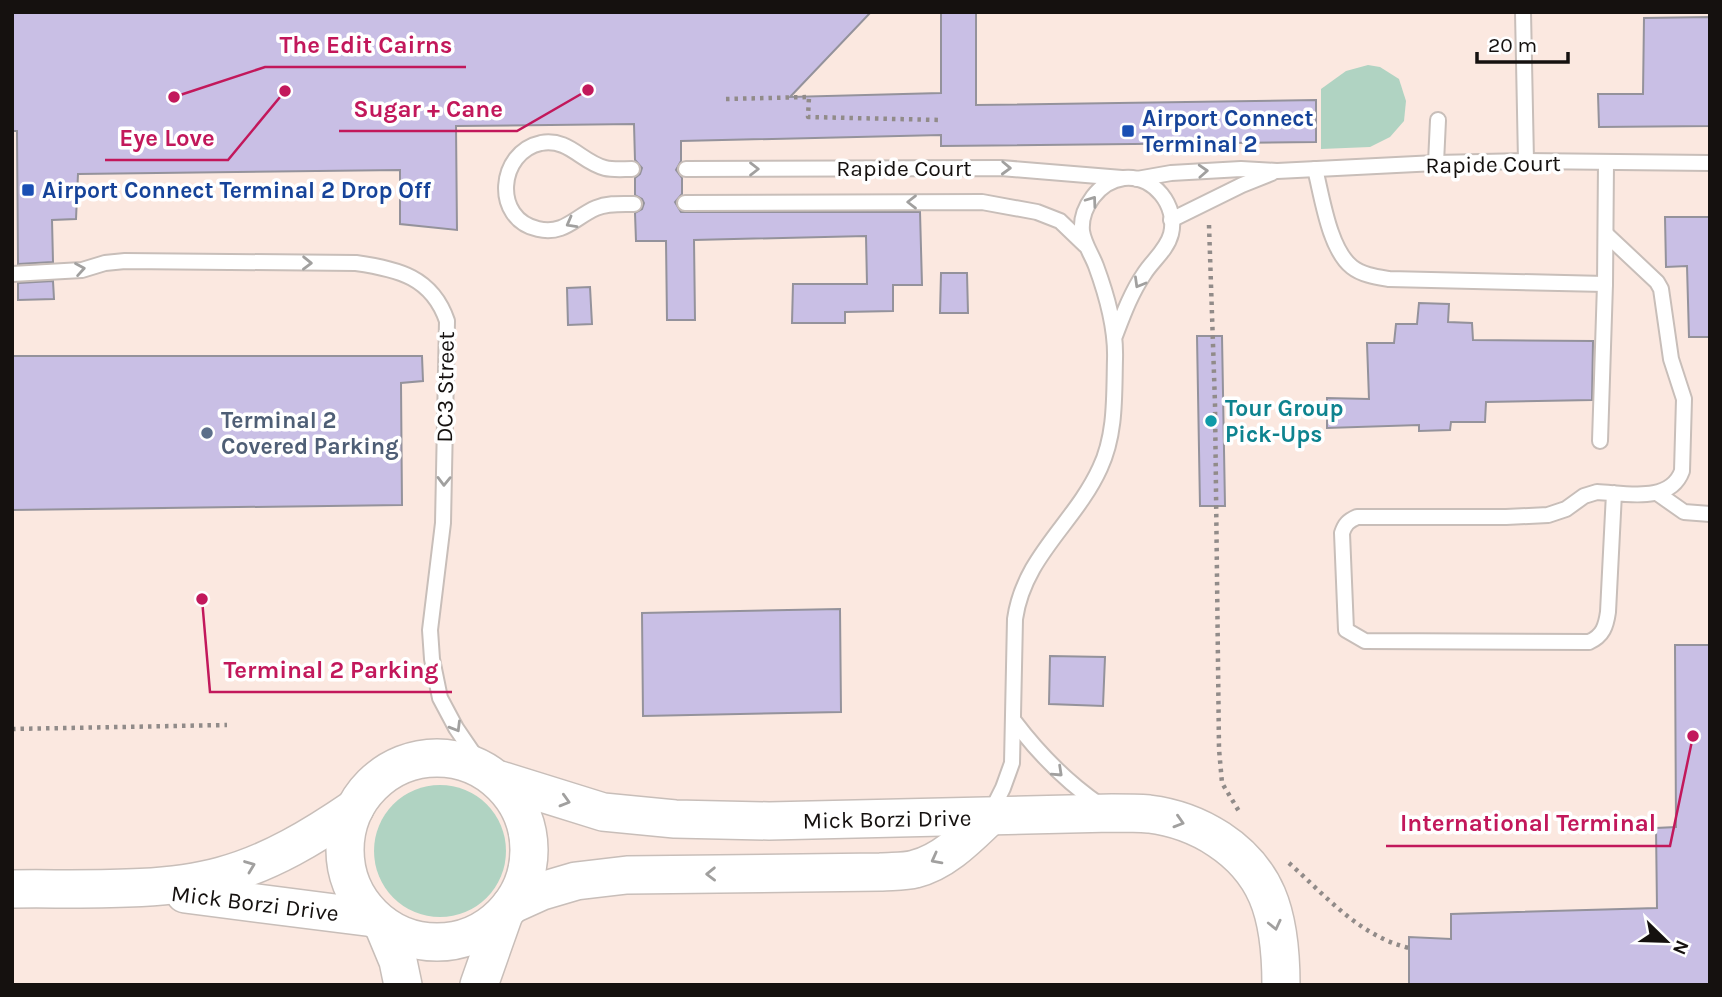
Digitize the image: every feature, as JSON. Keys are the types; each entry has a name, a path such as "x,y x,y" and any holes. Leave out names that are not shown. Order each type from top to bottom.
{"street":[{"path":"403,985 398,961 379,922 356,895 346,866 346,836 355,808 370,787 390,771 413,761 438,758 463,761 493,776 515,801 526,826 529,854 524,881 507,910 479,985"},
{"name":"Mick Borzi Drive","path":"493,776 603,812 655,818 769,821 989,817"},
{"name":"Mick Borzi Drive","path":"135,888 202,880 240,870 301,842 355,808"},
{"path":"989,817 1150,814 1195,827 1229,845 1253,870 1268,896 1281,957 1281,985"},
{"name":"Mick Borzi Drive","path":"507,910 542,891 576,881 627,875 881,872 915,869 938,859 965,840 989,817"},
{"name":"Mick Borzi Drive","path":"12,889 135,888 242,899 379,922"},
{"path":"379,922 402,936 424,942 446,942 487,928 507,910"}],"lane":[{"path":"1523,12 1526,161"},
{"path":"1436,163 1438,120"},
{"path":"632,169 606,168 583,158 572,147 558,142 543,143 529,147 517,156 509,168 505,182 506,197 512,210 534,229 564,229 599,206 634,204"},
{"name":"Rapide Court","path":"686,169 1000,167 1128,178 1241,169 1277,172 1436,163 1710,163"},
{"path":"1600,441 1606,163"},
{"path":"1315,169 1340,254 1352,267 1369,275 1389,279 1605,284"},
{"name":"Rapide Court","path":"1171,220 1242,185 1277,172"},
{"path":"989,817 1012,763 1018,599 1041,554 1100,468 1109,441 1114,410 1115,336 1104,291 1083,234 1082,219 1086,206 1095,194 1128,178 1152,185 1163,195 1171,220 1171,234 1134,291 1115,336"},
{"name":"Rapide Court","path":"685,204 982,202 1037,212 1060,221 1088,249"},
{"path":"1606,234 1657,282 1661,289 1673,371 1683,390 1682,471 1679,481 1657,493 1614,493 1590,493 1566,509 1548,515 1351,519 1342,533 1346,630 1365,641 1590,642 1596,639 1606,625 1608,612 1614,493"},
{"name":"DC3 Street","path":"12,274 82,270 125,261 356,263 387,267 412,276 433,294 447,321 443,523 430,630 432,659 440,698 456,728 493,776"},
{"path":"1657,493 1684,512 1710,514"},
{"path":"1014,721 1058,773 1112,813"}],"path":[{"path":"726,99 809,97 808,117 941,120"},
{"path":"1208,202 1214,379 1219,749 1222,783 1241,815"},
{"path":"12,729 227,725"},
{"path":"1286,860 1334,906 1360,925 1379,938 1409,948"}],"shaded area":[{"path":"12,12 1710,12 1710,985 12,985"}],"green space":[{"path":"1368,65 1380,67 1399,79 1406,101 1404,121 1390,137 1370,147 1321,149 1321,89 1346,71"},
{"path":"440,785 465,790 487,804 501,826 506,851 501,876 487,898 465,912 440,917 415,912 393,898 379,876 374,851 379,826 393,804 415,790"}],"building":[{"path":"12,12 871,12 790,97 941,93 941,12 976,12 976,105 1316,100 1316,142 941,146 941,135 681,141 681,161 676,170 682,178 682,194 675,202 681,212 920,212 922,285 893,285 893,311 845,312 845,323 792,323 793,284 867,284 866,236 694,240 695,320 667,320 666,241 636,241 635,213 642,209 644,203 635,195 635,178 642,168 635,160 634,124 456,126 457,230 400,224 400,170 78,174 76,219 52,220 53,262 18,264 17,131 12,131"},
{"path":"1710,17 1710,126 1599,127 1598,94 1643,94 1644,18"},
{"path":"1665,217 1710,217 1710,337 1689,337 1687,266 1666,267"},
{"path":"941,273 967,273 968,313 940,313"},
{"path":"53,281 54,299 18,300 18,283"},
{"path":"590,287 592,324 568,325 567,288"},
{"path":"1419,303 1449,304 1448,322 1472,323 1473,340 1593,341 1592,400 1486,402 1485,422 1451,422 1450,430 1419,431 1419,425 1327,428 1327,398 1369,399 1367,343 1394,343 1396,324 1417,324"},
{"name":"Tour Group Pick-Ups","path":"1197,336 1222,336 1225,506 1200,506"},
{"name":"Terminal 2 Covered Parking","path":"12,356 422,356 423,381 401,383 402,505 12,510"},
{"path":"840,609 841,712 643,716 642,613"},
{"path":"1675,645 1710,645 1710,985 1409,985 1409,937 1451,939 1451,914 1657,908 1656,828 1676,827"},
{"path":"1050,656 1105,657 1103,706 1049,704"}],"place":[{"name":"Sugar + Cane","path":"588,90"},
{"name":"Eye Love","path":"285,91"},
{"name":"The Edit Cairns","path":"174,97"},
{"name":"Airport Connect Terminal 2","path":"1128,131"},
{"name":"Airport Connect Terminal 2 Drop Off","path":"28,190"},
{"name":"Tour Group Pick-Ups","path":"1211,421"},
{"name":"Terminal 2 Covered Parking","path":"207,433"},
{"name":"Terminal 2 Parking","path":"202,599"},
{"name":"International Terminal","path":"1693,736"}]}
